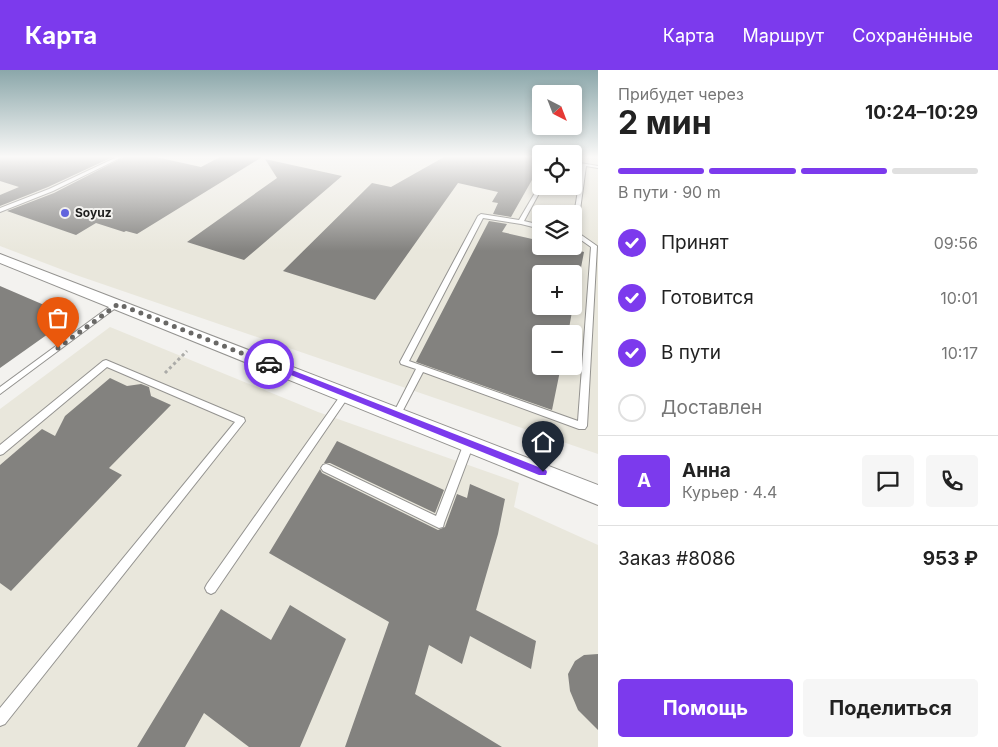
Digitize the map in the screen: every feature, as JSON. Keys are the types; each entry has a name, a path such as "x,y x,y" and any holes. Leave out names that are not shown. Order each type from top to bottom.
{"street":[{"path":"3,262 118,304 598,494"}],"lane":[{"path":"0,210 54,189"},
{"path":"578,205 580,189"},
{"path":"521,222 536,195"},
{"path":"532,225 481,216 404,362 582,426 594,246 582,238"},
{"path":"0,391 118,304"},
{"path":"0,451 106,363 241,421 0,719"},
{"path":"397,414 421,368"},
{"path":"211,588 346,394"},
{"path":"326,468 439,524 469,443"}],"path":[{"path":"153,384 190,349"}],"shaded area":[{"path":"0,189 532,189 532,195 582,195 582,189 598,189 598,454 76,275 0,246"},
{"path":"110,327 318,412 519,483 514,507 598,545 598,747 0,747 0,409"}],"building":[{"path":"15,189 44,189 0,206 0,195"},
{"path":"63,189 211,189 137,234 96,223 76,235 7,211"},
{"path":"262,189 327,189 244,260 187,242"},
{"path":"366,189 454,189 375,300 283,271"},
{"path":"483,189 527,189 511,217 493,214 498,203 492,202 498,192"},
{"path":"489,221 507,224 502,232 532,239 532,255 582,255 582,251 584,252 582,265 532,265 532,315 571,315 570,325 532,325 532,375 559,375 552,410 416,362"},
{"path":"0,286 72,317 0,368"},
{"path":"110,378 127,386 141,384 149,387 151,396 171,405 109,468 122,475 11,591 0,583 0,465 42,429 55,436 65,416"},
{"path":"337,441 444,490 435,513 330,463 324,463"},
{"path":"320,469 322,473 438,530 445,527 457,494 467,498 470,484 505,499 498,534 476,610 536,641 531,669 470,636 462,664 429,645 415,694 502,747 345,747 389,622 269,553"},
{"path":"290,605 346,639 300,747 249,747 204,713 185,747 137,747 221,609 271,640"},
{"path":"598,654 598,730 578,710 570,691 568,674 575,661 584,655"}],"way so far":[{"path":"58,348 118,304 269,364"}],"place":[{"name":"Soyuz","path":"65,213"}],"route":[{"path":"269,364 543,472"}]}
